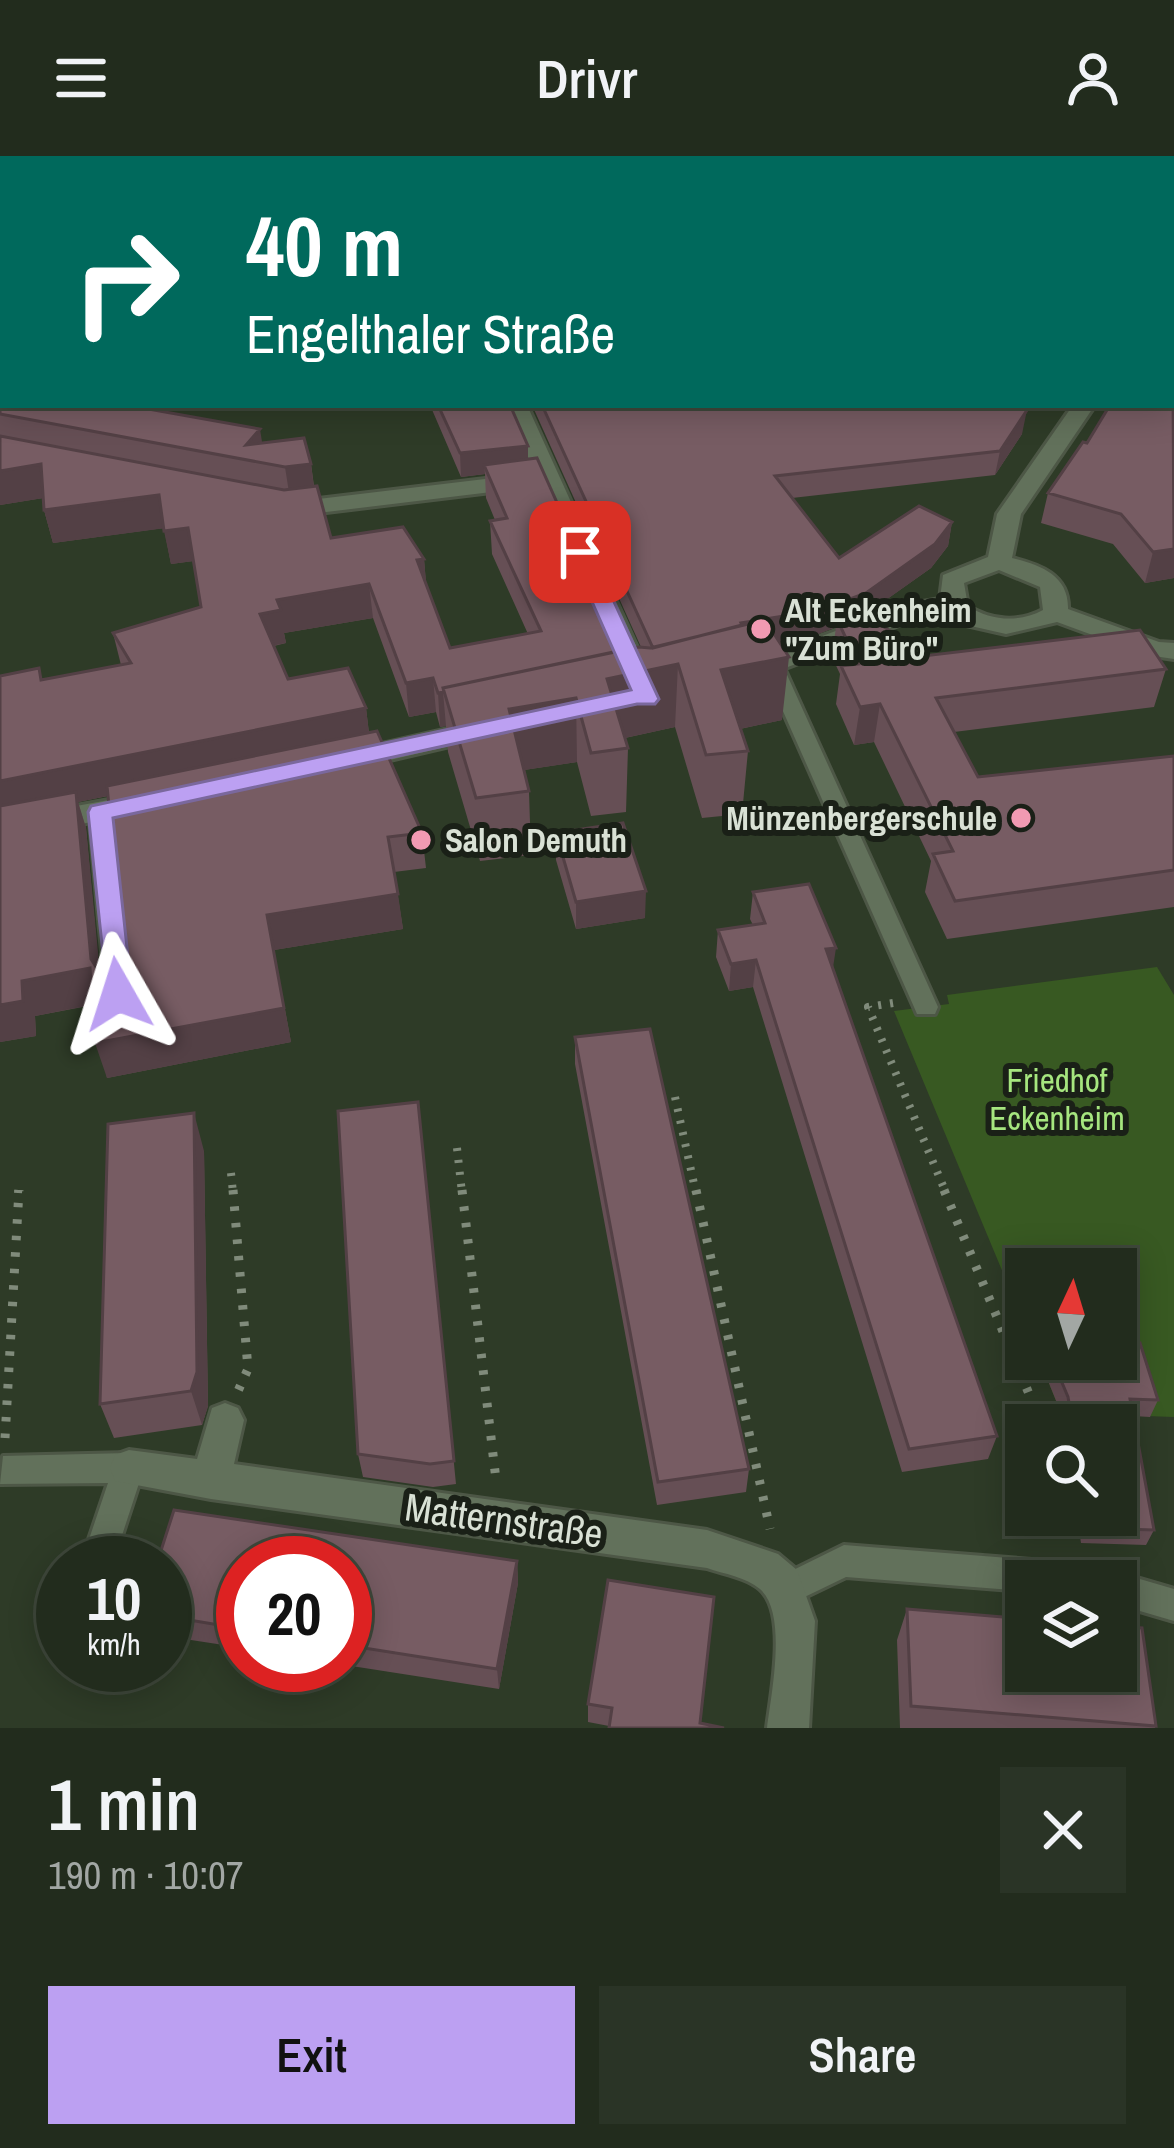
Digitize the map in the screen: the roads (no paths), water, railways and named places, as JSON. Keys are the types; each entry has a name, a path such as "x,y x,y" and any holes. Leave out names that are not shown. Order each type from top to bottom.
{"street":[{"path":"517,408 547,478 658,696 615,701"},
{"path":"999,563 1009,514 1090,408"},
{"path":"268,507 290,511 547,478"},
{"path":"1055,613 1059,597 1054,586 1039,574 999,563 962,571 949,591 954,604 986,624 1028,627 1055,613 1156,650 1174,651"},
{"path":"731,677 773,666 915,610 954,604"},
{"path":"327,765 526,721"},
{"path":"0,830 168,798"},
{"path":"211,1481 225,1420"},
{"name":"Matternstraße","path":"129,1468 707,1549 780,1581"},
{"path":"780,1581 795,1660 788,1728"}],"lane":[{"path":"773,666 924,1003"},
{"path":"100,812 118,994"},
{"path":"3,1471 129,1468 106,1536"},
{"path":"780,1581 844,1561 1005,1574"},
{"path":"1137,1594 1174,1605"}],"place":[{"name":"Alt Eckenheim \"Zum Büro\"","path":"761,629"},
{"name":"Münzenbergerschule","path":"1021,818"},
{"name":"Salon Demuth","path":"421,840"}],"park label":[{"name":"Friedhof Eckenheim","path":"1057,1099"}]}
